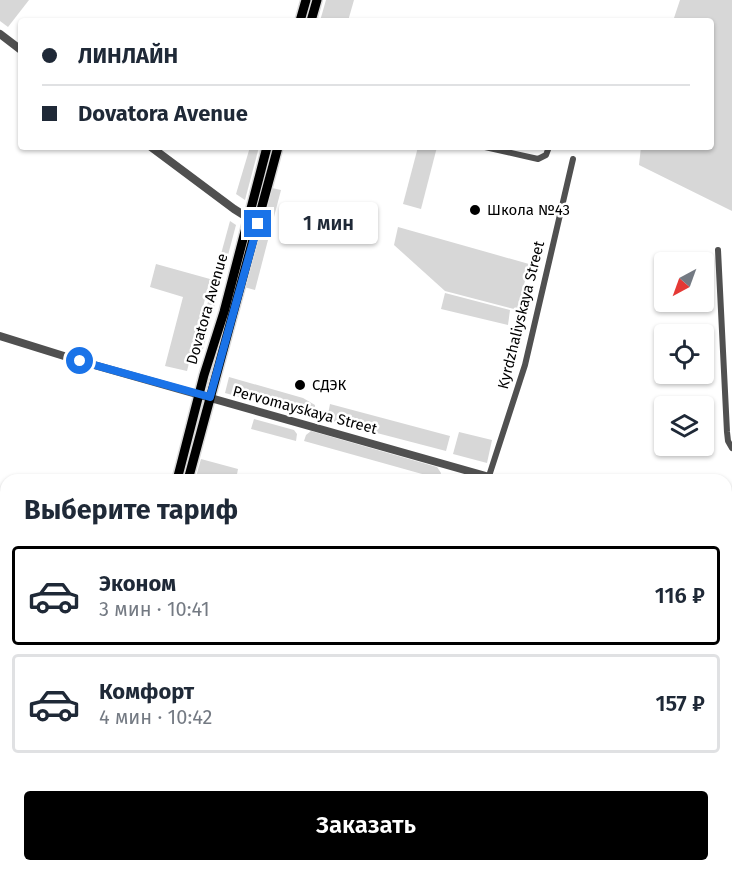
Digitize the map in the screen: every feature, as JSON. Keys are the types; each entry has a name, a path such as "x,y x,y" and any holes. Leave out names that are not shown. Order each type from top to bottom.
{"main road":[{"path":"301,18 306,0"},
{"path":"312,18 317,0"},
{"name":"Dovatora Avenue","path":"179,474 266,150"},
{"name":"Dovatora Avenue","path":"190,474 277,150"}],"street":[{"path":"0,34 18,48"},
{"path":"155,150 258,224"},
{"path":"498,150 538,159 546,155 548,150"},
{"name":"Kyrdzhaliyskaya Street","path":"490,474 525,365 573,159"},
{"path":"718,250 727,432 732,448"},
{"name":"Pervomayskaya Street","path":"0,336 482,474"}],"shaded area":[{"path":"0,0 29,0 8,27 0,21"},
{"path":"326,0 354,0 349,18 321,18"},
{"path":"680,0 732,0 732,211 639,165 641,150 714,150 714,18 674,18"},
{"path":"249,150 258,150 245,200 236,194"},
{"path":"417,150 436,150 421,209 403,204"},
{"path":"272,188 281,190 255,290 244,287"},
{"path":"230,221 236,225 203,349 196,346"},
{"path":"398,227 529,264 518,310 445,291 394,245"},
{"path":"156,264 210,279 187,371 165,366 183,297 150,287"},
{"path":"445,293 510,310 508,325 441,309"},
{"path":"229,377 303,398 315,405 314,417 225,393"},
{"path":"330,404 450,436 446,451 327,420"},
{"path":"254,419 294,430 297,434 296,441 251,429"},
{"path":"311,431 437,467 441,474 422,474 304,441 306,435"},
{"path":"459,432 492,440 487,463 453,454"},
{"path":"201,459 238,469 237,474 197,474"}],"place":[{"name":"Школа №43","path":"475,210"},
{"name":"СДЭК","path":"300,385"}],"route":[{"path":"80,361 210,397 258,224"}]}
